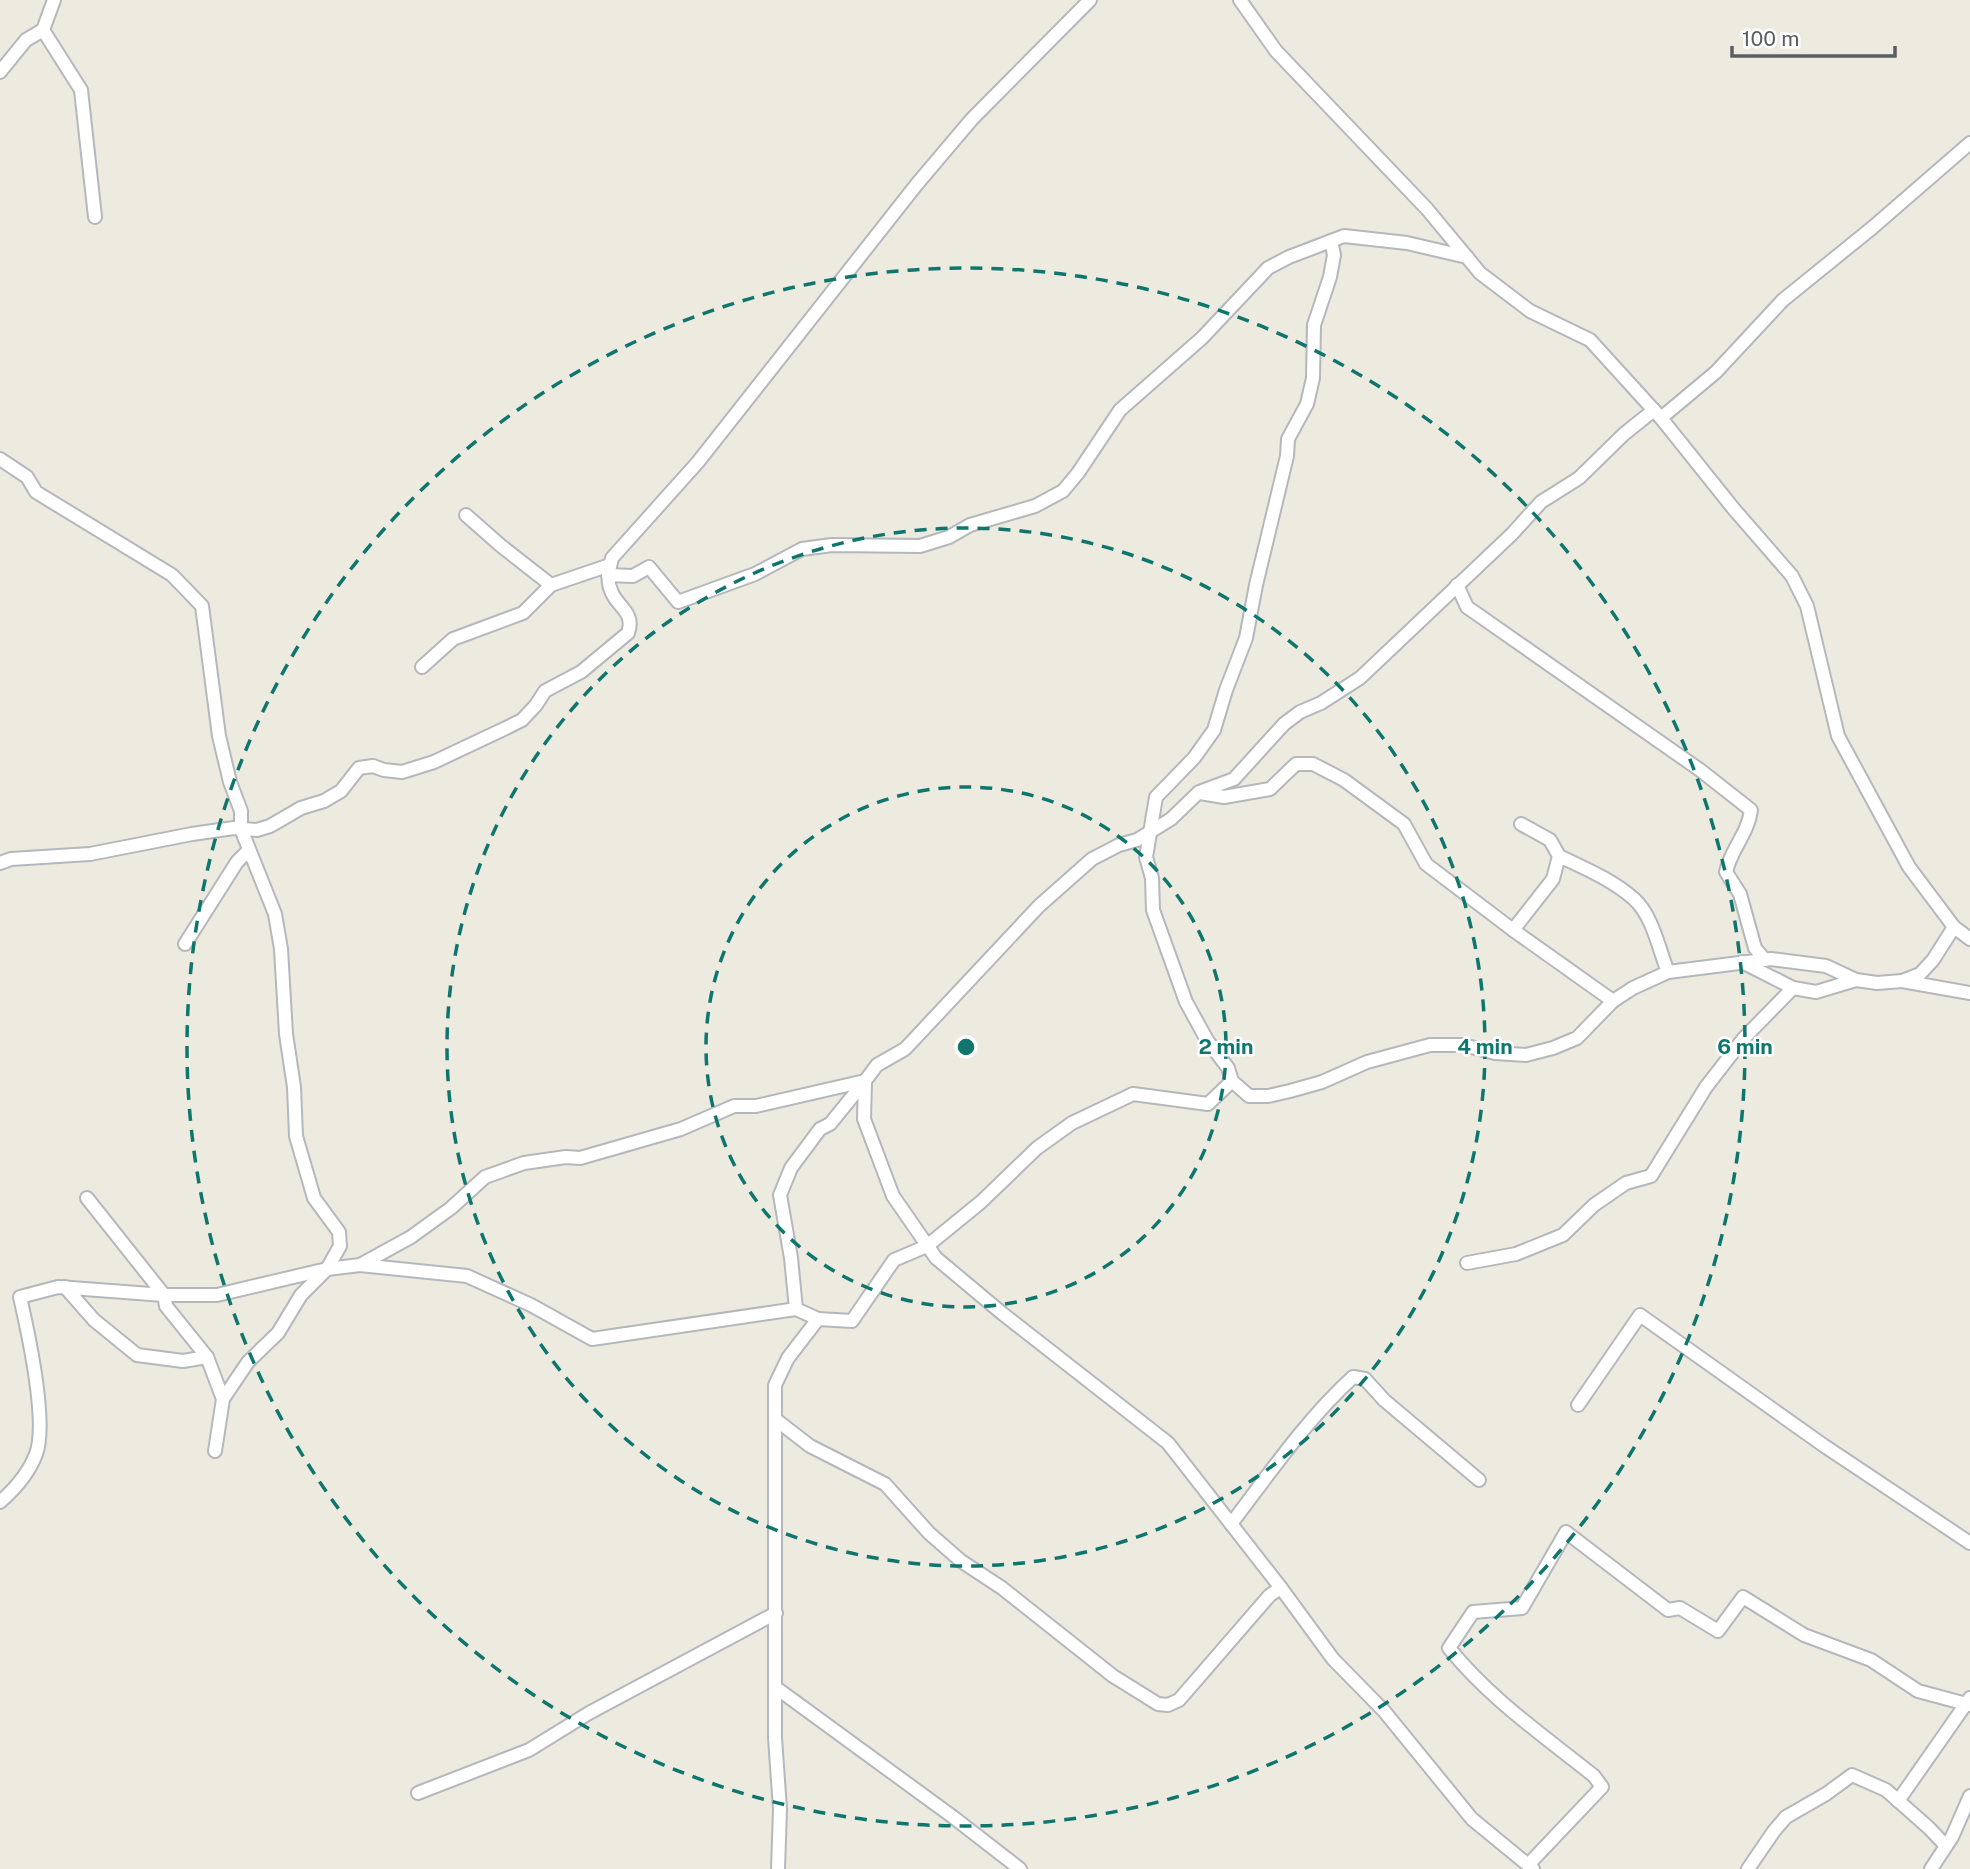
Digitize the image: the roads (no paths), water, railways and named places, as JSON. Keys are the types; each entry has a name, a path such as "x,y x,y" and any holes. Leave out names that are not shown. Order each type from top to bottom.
{"street":[{"path":"0,72 26,40 43,30 54,0"},
{"path":"0,863 11,859 112,852 192,834 257,830 341,791 359,768 373,766 402,772 434,762 522,720 545,691 581,672 628,633 631,624 629,614 612,593 609,570 612,558 698,462 972,119 1090,0"},
{"path":"1240,0 1276,51 1427,209 1480,273 1530,311 1590,340 1658,414 1733,508 1792,576 1807,606 1838,736 1909,867 1954,927 1970,939"},
{"path":"43,30 81,90 95,217"},
{"path":"796,1309 791,1258 780,1195 798,1158 820,1129 830,1124 877,1065 905,1049 1039,906 1092,859 1119,845 1137,841 1171,819 1199,792 1234,779 1284,724 1360,678 1512,534 1541,502 1579,478 1623,433 1658,414 1716,372 1783,300 1970,143"},
{"path":"422,667 453,639 523,613 551,584 609,570 633,576 649,567 678,602 755,574 802,549 832,545 920,545 949,537 970,525 1035,506 1063,491 1120,410 1202,338 1268,268 1344,236 1407,243 1467,257"},
{"path":"1331,242 1334,255 1331,277 1314,325 1313,378 1307,404 1288,439 1287,456 1246,638 1214,730 1194,758 1156,797 1146,857 1152,878 1153,910 1186,1002 1207,1040 1228,1068 1232,1081 1249,1096 1268,1096 1322,1082 1367,1062 1430,1045 1463,1045 1495,1053 1526,1055 1577,1038 1613,1000 1668,972 1742,962 1798,961 1826,966 1856,980 1877,983 1902,981 1970,993"},
{"path":"0,459 27,477 36,492 172,575 202,606 219,736 230,782 241,811 241,829 275,914 281,949 296,1136 314,1198 338,1233 340,1246 327,1269 301,1295 278,1332 248,1362 223,1399 215,1451"},
{"path":"466,515 551,584"},
{"path":"1457,585 1467,607 1700,770 1751,810 1749,822 1742,839 1729,858 1726,872 1740,894 1755,948 1765,960"},
{"path":"1199,792 1224,797 1270,789 1296,764 1313,764 1344,780 1404,824 1426,864 1513,930 1613,1000"},
{"path":"1521,824 1550,840 1559,856 1609,881 1636,900 1650,924 1668,972"},
{"path":"185,944 237,862 248,851"},
{"path":"1513,930 1553,879 1559,856"},
{"path":"1902,981 1920,974 1954,927"},
{"path":"1742,962 1793,988 1816,992 1856,980"},
{"path":"1467,1263 1516,1254 1563,1235 1594,1205 1626,1183 1651,1176 1706,1087 1744,1038 1793,988"},
{"path":"865,1081 864,1119 892,1196 936,1258 1168,1443 1333,1659 1384,1711 1472,1819 1531,1867 1602,1787 1594,1776 1490,1690 1449,1648 1473,1612 1522,1608 1566,1532 1668,1610 1681,1608 1718,1631 1744,1597 1804,1635 1871,1660 1918,1692 1968,1702 1898,1801"},
{"path":"360,1265 411,1237 451,1208 485,1177 524,1163 566,1157 580,1158 681,1129 734,1106 756,1106 865,1081"},
{"path":"0,1502 13,1490 37,1453 41,1422 31,1344 20,1297 58,1287 164,1295 217,1295 327,1269 360,1265 467,1276 531,1305 592,1339 796,1309 818,1319 852,1321 894,1260 928,1245 981,1202 1037,1148 1072,1123 1133,1094 1208,1104 1232,1081"},
{"path":"87,1198 164,1295 166,1306 207,1357 223,1399"},
{"path":"65,1287 93,1320 137,1354 183,1361 207,1357"},
{"path":"1578,1405 1640,1315 1823,1445 1970,1543"},
{"path":"778,1869 780,1809 775,1738 775,1385 788,1358 818,1319"},
{"path":"1231,1524 1304,1430 1335,1393 1353,1377 1364,1379 1423,1434 1479,1480"},
{"path":"775,1419 810,1446 885,1484 929,1533 961,1561 1002,1588 1113,1676 1158,1704 1168,1705 1179,1700 1270,1595 1281,1588"},
{"path":"0,1485 13,1490"},
{"path":"418,1793 529,1751 589,1713 776,1613"},
{"path":"775,1687 1020,1869"},
{"path":"1748,1869 1786,1817 1852,1775 1886,1790 1946,1846"},
{"path":"1931,1869 1946,1846 1970,1796"}]}
